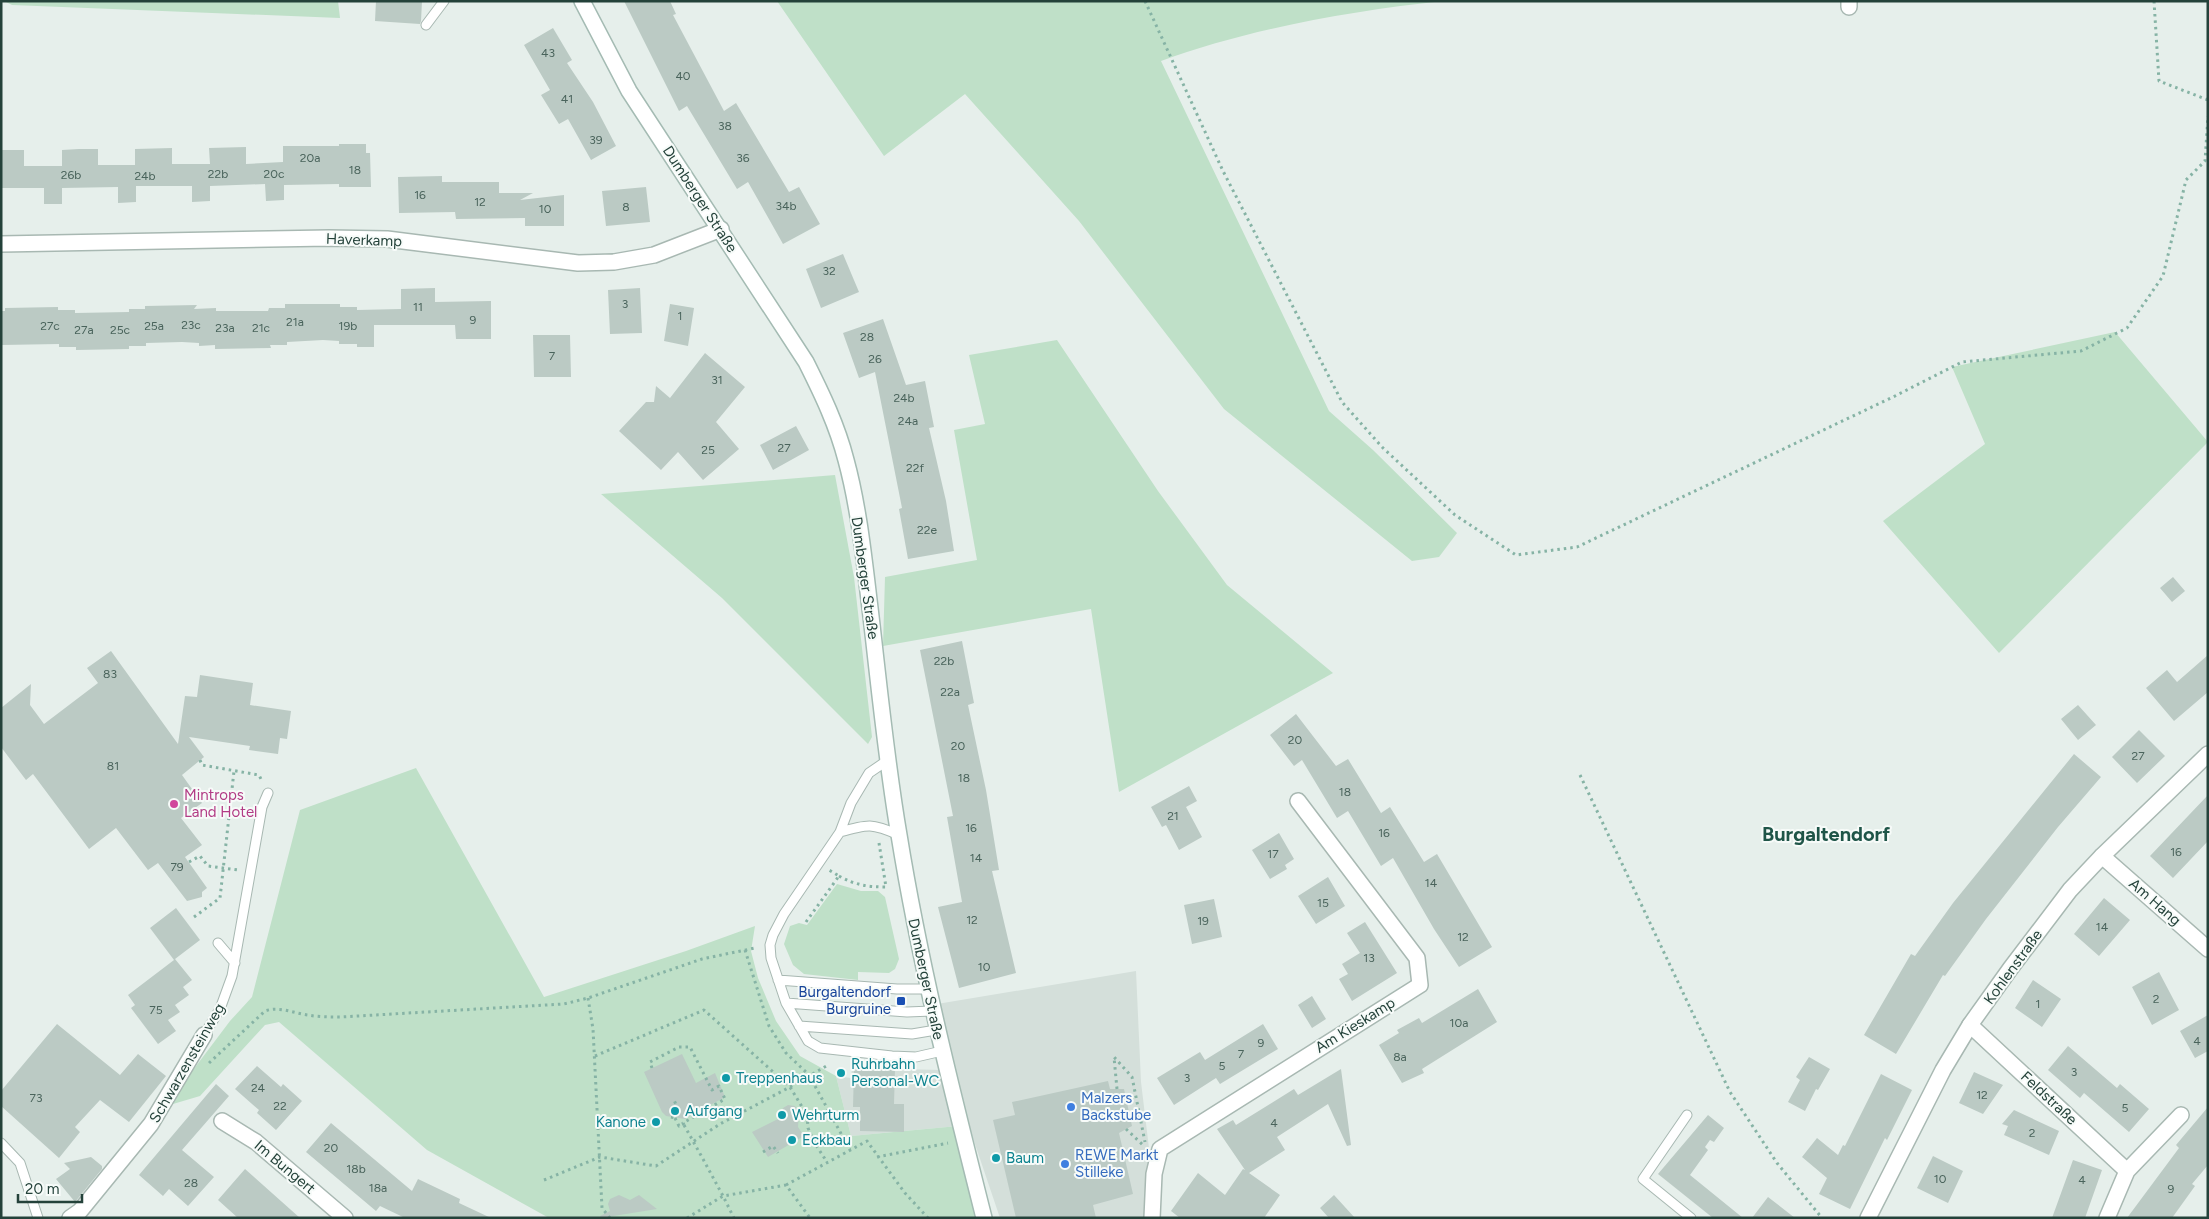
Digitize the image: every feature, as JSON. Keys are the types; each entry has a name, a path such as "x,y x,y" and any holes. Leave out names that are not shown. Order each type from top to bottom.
{"street":[{"name":"Dumberger Straße","path":"582,1 629,91 806,362 829,408 846,460 865,566 898,835 936,1030 984,1218"},
{"name":"Haverkamp","path":"1,244 329,238 387,239 578,263 614,262 654,255 721,230"},
{"name":"Kohlenstraße","path":"1868,1218 1943,1070 1970,1025 2070,890 2102,856 2208,754"},
{"name":"Am Kieskamp","path":"1152,1218 1154,1174 1160,1149 1420,985 1417,958 1298,800"},
{"name":"Am Hang","path":"2102,856 2208,949"},
{"name":"Feldstraße","path":"1970,1025 2127,1171"},
{"name":"Schwarzensteinweg","path":"70,1218 80,1211 151,1124 204,1035"},
{"path":"2107,1218 2127,1171 2180,1115"},
{"name":"Im Bungert","path":"222,1121 256,1142 345,1218"}],"lane":[{"path":"426,25 444,1"},
{"path":"888,760 869,773 850,803 840,832 784,914 770,945 771,958 786,1003 808,1041 820,1048 916,1057 942,1051"},
{"name":"Schwarzensteinweg","path":"204,1035 220,1009 232,976 262,807 268,793"},
{"path":"840,832 857,827 877,825 898,835"},
{"path":"218,943 235,963"},
{"path":"778,980 897,989 928,989"},
{"path":"786,1003 907,1012 932,1011"},
{"path":"799,1026 912,1034 936,1030"},
{"path":"1687,1115 1642,1179 1691,1218"},
{"path":"1,1142 20,1163 38,1218"}],"path":[{"path":"1145,1 1223,171 1342,402 1382,447 1455,516 1516,555 1577,546 1893,397 1962,362 2081,351 2127,328 2163,276 2186,180 2204,161 2208,116"},
{"path":"2154,1 2159,81 2208,100"},
{"path":"200,760 202,766 259,775 268,793"},
{"path":"194,917 220,898 234,771"},
{"path":"1580,775 1730,1092 1777,1163 1822,1218"},
{"path":"189,862 200,856 208,866 251,871"},
{"path":"806,922 839,876 818,863"},
{"path":"188,1062 197,1068 204,1066 217,1057 265,1011 271,1009 310,1016 340,1017 564,1004 588,998 702,959 770,945"},
{"path":"745,950 769,1026 786,1053 809,1075 850,1150"},
{"path":"588,998 594,1029 602,1208 610,1218"},
{"path":"595,1056 704,1010 790,1088 807,1116 808,1128 814,1142 827,1162"},
{"path":"652,1068 650,1062 657,1058 679,1047 690,1047 712,1090 719,1086 725,1099 679,1126 673,1117 678,1109 674,1100"},
{"path":"1117,1089 1114,1057 1132,1077 1146,1148 1126,1129"},
{"path":"544,1180 600,1157 656,1166 720,1124 790,1088 830,1063"},
{"path":"683,1124 724,1196 734,1218"},
{"path":"877,1157 964,1140"},
{"path":"686,1218 724,1196 786,1185 867,1141 877,1157 928,1218"},
{"path":"763,1152 773,1146 778,1153"},
{"path":"786,1185 810,1218"}],"shaded area":[{"path":"1136,971 1141,1082 1152,1173 1152,1218 1000,1218 953,1079 937,1004"},
{"path":"852,1068 943,1070 958,1126 851,1136 836,1076 851,1078"}],"green space":[{"path":"4,1 338,1 340,18 12,5"},
{"path":"777,1 1443,1 1372,10 1300,23 1229,40 1161,61 1329,411 1373,450 1457,533 1439,557 1412,561 1224,409 1079,221 965,94 884,156"},
{"path":"2115,332 2208,442 1999,653 1883,521 1985,444 1952,367"},
{"path":"1057,340 1158,491 1227,585 1333,673 1119,792 1091,609 883,646 885,577 977,560 954,430 985,424 969,355"},
{"path":"835,475 854,577 872,737 868,744 722,598 601,494"},
{"path":"416,768 544,997 686,951 755,926 751,951 758,978 776,1021 800,1056 836,1076 851,1136 958,1126 981,1218 549,1218 427,1150 279,1022 265,1025 200,1096 173,1104 184,1082 230,1021 252,997 300,810"},
{"path":"837,884 861,891 878,891 885,897 899,959 895,969 889,973 858,972 858,980 804,974 793,965 784,944 790,926 799,923 807,925"}],"building":[{"path":"376,1 422,1 420,24 375,21"},
{"path":"624,1 670,1 676,14 673,15 724,111 736,103 789,192 799,187 820,224 783,244 748,182 737,189 687,106 679,111"},
{"path":"553,28 572,60 567,63 593,102 616,146 591,160 568,119 559,124 541,95 550,90 524,45"},
{"path":"339,144 366,144 366,153 370,153 371,187 339,187 339,184 284,185 284,200 266,201 265,184 210,186 210,201 192,202 192,186 136,186 136,202 118,203 118,187 62,188 62,204 44,204 44,188 1,188 1,150 24,150 24,166 62,166 62,150 98,149 98,165 135,165 135,149 172,148 172,164 210,164 209,148 246,147 246,164 283,162 283,146 339,146"},
{"path":"442,176 442,182 499,182 499,193 533,193 520,200 564,195 564,226 525,226 525,218 456,219 455,212 399,213 398,177"},
{"path":"646,187 650,222 606,226 602,191"},
{"path":"843,254 859,292 821,308 806,269"},
{"path":"435,288 435,302 491,301 491,339 456,339 455,325 374,325 374,347 357,347 357,344 339,344 339,341 323,340 287,342 287,345 270,345 271,348 215,349 215,345 199,346 199,343 182,342 146,343 146,346 129,346 129,349 76,350 76,347 59,347 59,344 1,345 1,311 5,311 5,308 58,307 58,310 75,310 75,313 129,312 129,309 145,309 145,306 197,305 194,309 216,308 216,311 268,311 269,308 285,308 285,304 340,304 340,307 357,307 357,310 401,309 401,289"},
{"path":"640,288 642,333 610,334 608,290"},
{"path":"670,304 694,308 688,346 664,341"},
{"path":"883,319 906,385 925,381 934,427 929,428 946,501 954,551 908,559 899,509 902,508 875,372 859,378 843,333"},
{"path":"533,335 570,335 571,377 534,377"},
{"path":"705,353 745,387 716,422 739,449 703,480 678,452 661,470 619,431 646,402 654,402 656,386 670,398"},
{"path":"796,426 809,450 773,470 760,445"},
{"path":"2173,577 2185,591 2172,602 2160,588"},
{"path":"962,641 974,703 968,705 986,790 999,870 992,871 1016,973 959,988 938,907 962,902 947,817 953,816 920,650"},
{"path":"111,651 178,744 185,696 197,697 200,675 253,683 250,705 291,711 287,739 280,738 278,754 249,750 250,746 189,737 204,757 182,775 202,803 181,818 202,845 185,857 207,888 202,892 202,897 187,901 158,863 148,870 116,828 89,849 33,774 26,780 1,747 1,708 31,684 30,705 44,724 98,683 87,668"},
{"path":"2208,655 2208,692 2174,721 2146,688 2167,670 2177,682"},
{"path":"2078,705 2096,725 2078,740 2061,719"},
{"path":"1296,714 1336,766 1348,759 1381,813 1390,807 1424,862 1437,854 1492,947 1459,967 1434,929 1393,858 1381,866 1348,811 1337,818 1302,760 1294,766 1270,735"},
{"path":"2139,730 2165,756 2137,783 2112,757"},
{"path":"2074,754 2101,777 2058,827 1986,919 1945,976 1943,975 1896,1054 1864,1035 1911,954 1915,956 1953,903"},
{"path":"1189,786 1197,801 1186,807 1202,837 1179,850 1166,825 1162,827 1151,807"},
{"path":"2208,795 2208,841 2173,878 2150,856"},
{"path":"1279,833 1294,859 1285,865 1287,869 1270,879 1252,850"},
{"path":"1328,877 1345,906 1316,924 1298,896"},
{"path":"2104,898 2130,920 2099,956 2074,934"},
{"path":"1214,899 1222,937 1192,944 1184,905"},
{"path":"176,908 200,940 175,959 192,980 183,987 189,995 175,1005 180,1012 168,1020 176,1031 158,1044 131,1008 135,1005 128,995 174,960 150,928"},
{"path":"1365,922 1397,973 1352,1001 1339,979 1348,974 1342,964 1360,953 1347,933"},
{"path":"2159,972 2179,1010 2152,1025 2132,987"},
{"path":"2033,980 2061,999 2042,1027 2015,1008"},
{"path":"1478,989 1497,1022 1422,1069 1424,1073 1402,1083 1379,1045 1399,1033 1397,1030 1419,1018 1422,1023"},
{"path":"1312,996 1326,1019 1312,1028 1298,1005"},
{"path":"2208,1015 2208,1051 2195,1058 2180,1031"},
{"path":"57,1024 120,1075 138,1054 166,1076 129,1122 100,1100 75,1127 80,1132 59,1158 1,1106 1,1091"},
{"path":"1263,1024 1278,1049 1220,1084 1216,1078 1174,1105 1157,1078 1200,1052 1205,1060"},
{"path":"2068,1046 2117,1088 2120,1084 2149,1109 2129,1132 2084,1093 2080,1098 2048,1070"},
{"path":"682,1054 696,1083 715,1073 725,1097 685,1119 666,1116 662,1112 644,1072"},
{"path":"1809,1057 1830,1069 1818,1090 1816,1089 1805,1111 1788,1102 1800,1080 1796,1077"},
{"path":"257,1066 281,1087 283,1084 302,1101 276,1130 257,1113 259,1110 235,1089"},
{"path":"854,1069 895,1069 894,1104 904,1104 904,1132 860,1131 860,1107 853,1107"},
{"path":"1341,1069 1351,1145 1347,1146 1328,1104 1277,1137 1285,1150 1249,1173 1280,1195 1264,1218 1180,1218 1171,1211 1198,1173 1225,1195 1243,1169 1245,1170 1217,1129 1233,1120 1236,1125 1294,1089 1298,1095"},
{"path":"1974,1072 2003,1085 1983,1114 1959,1103"},
{"path":"1881,1074 1912,1090 1887,1140 1885,1138 1850,1209 1819,1194 1827,1178 1802,1157 1817,1138 1838,1155 1843,1145 1845,1146"},
{"name":"REWE Markt Stilleke","path":"1108,1081 1110,1089 1124,1089 1132,1126 1119,1133 1133,1194 1093,1205 1096,1218 1016,1218 993,1120 1015,1115 1012,1102"},
{"path":"216,1084 229,1096 182,1150 214,1177 188,1206 169,1189 163,1196 139,1175"},
{"path":"788,1105 795,1106 799,1113 798,1127 804,1136 768,1157 752,1132 778,1119 783,1108"},
{"path":"2208,1107 2208,1165 2192,1184 2195,1186 2172,1218 2127,1218 2179,1148 2176,1145"},
{"path":"2014,1110 2059,1131 2049,1155 2004,1135 2008,1126 2002,1124"},
{"path":"1708,1115 1724,1128 1714,1142 1710,1140 1705,1147 1708,1150 1690,1175 1743,1218 1713,1218 1658,1174"},
{"path":"331,1123 412,1191 418,1179 460,1199 459,1203 491,1218 405,1218 380,1206 376,1211 306,1152"},
{"path":"1933,1156 1963,1171 1948,1203 1917,1188"},
{"path":"91,1157 102,1166 102,1169 75,1202 56,1179 70,1169 64,1163"},
{"path":"2073,1160 2102,1170 2085,1218 2052,1218"},
{"path":"245,1169 300,1218 238,1218 218,1200"},
{"path":"619,1195 630,1200 639,1195 657,1209 601,1218 600,1216 610,1211 608,1204 610,1199"},
{"path":"1334,1195 1355,1218 1329,1218 1320,1208"},
{"path":"1768,1197 1795,1218 1752,1218"}],"place":[{"name":"Mintrops Land Hotel","path":"174,804"},
{"name":"Burgaltendorf Burgruine","path":"901,1001"},
{"name":"Ruhrbahn Personal-WC","path":"841,1073"},
{"name":"Treppenhaus","path":"726,1078"},
{"name":"Malzers Backstube","path":"1071,1107"},
{"name":"Aufgang","path":"675,1111"},
{"name":"Wehrturm","path":"782,1115"},
{"name":"Kanone","path":"656,1122"},
{"name":"Eckbau","path":"792,1140"},
{"name":"Baum","path":"996,1158"},
{"name":"REWE Markt Stilleke","path":"1065,1164"}],"district":[{"name":"Burgaltendorf","path":"1826,834"}]}
